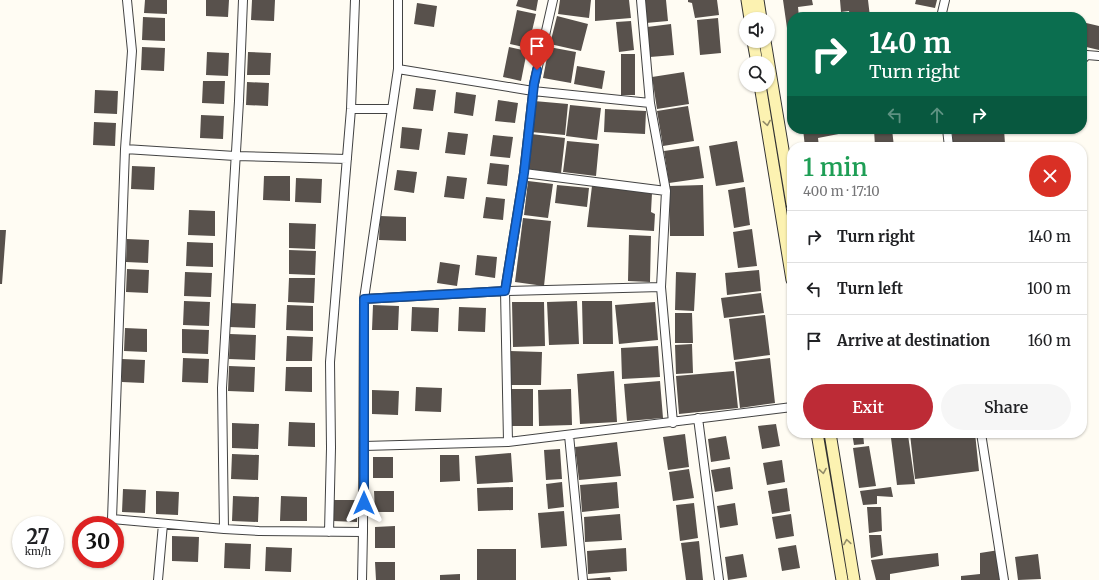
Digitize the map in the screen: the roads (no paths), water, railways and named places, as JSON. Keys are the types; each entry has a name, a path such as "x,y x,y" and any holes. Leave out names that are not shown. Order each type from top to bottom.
{"main road":[{"path":"747,0 749,12"},
{"path":"758,0 761,12"},
{"path":"766,48 787,174"},
{"path":"761,92 787,250"},
{"path":"818,438 842,580"},
{"path":"831,438 854,580"}],"street":[{"path":"127,0 132,51 125,148 112,519 224,529 363,532"},
{"path":"224,529 222,388 239,101 243,0"},
{"path":"329,532 331,448 330,362 351,109 355,0"},
{"path":"362,580 364,299 398,69 398,0"},
{"path":"508,442 505,291 524,173 533,91 552,0"},
{"path":"642,0 650,104 666,191 661,287 673,423"},
{"path":"942,12 945,0"},
{"path":"1087,55 1099,56"},
{"path":"398,69 533,91 650,104"},
{"path":"351,109 391,109"},
{"path":"125,148 235,156 347,160"},
{"path":"524,173 666,191"},
{"path":"364,299 505,291 661,287"},
{"path":"364,446 508,442 673,423 698,418 787,408"},
{"path":"698,418 719,580"},
{"path":"568,435 583,580"},
{"path":"982,438 1004,580"},
{"path":"158,580 163,524"}]}
